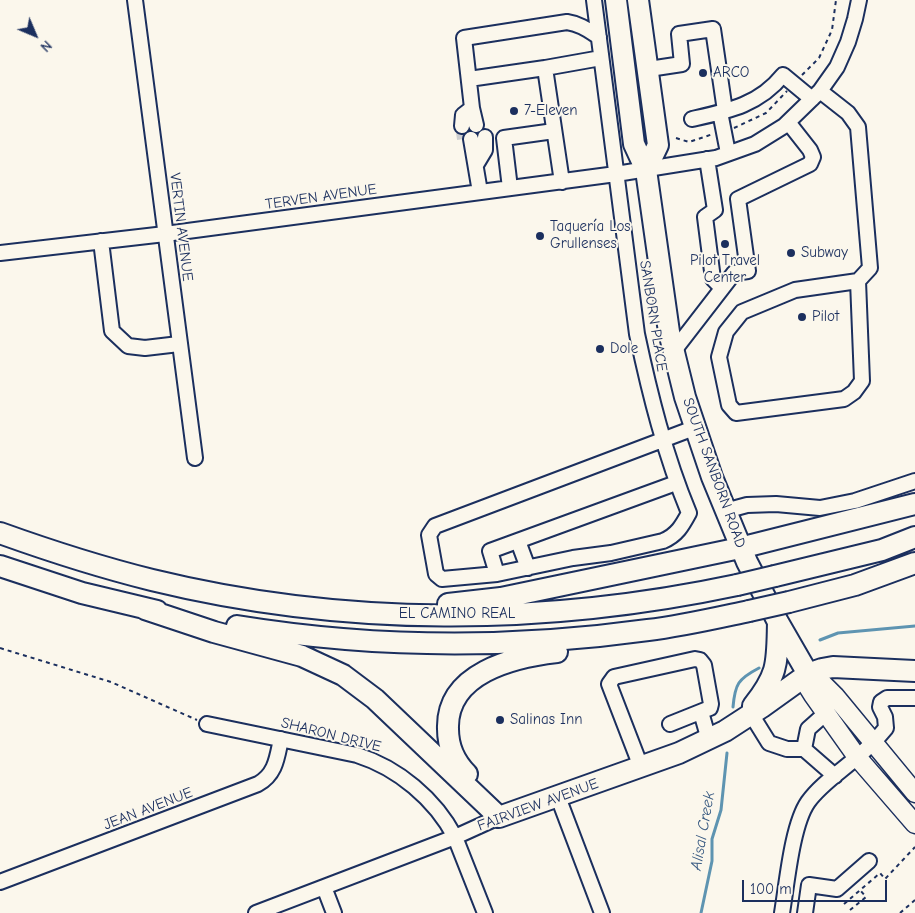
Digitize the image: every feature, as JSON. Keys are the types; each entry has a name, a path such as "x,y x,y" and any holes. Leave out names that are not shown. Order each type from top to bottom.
{"highway":[{"name":"SOUTH SANBORN ROAD","path":"616,0 634,144 646,170 669,332 694,428 740,548 778,622 808,674"},
{"path":"638,0 649,68 658,145 646,170"},
{"path":"275,603 395,606 477,602 740,548 915,504"},
{"name":"EL CAMINO REAL","path":"0,533 91,563 152,580 214,594 336,610 461,616 586,609 646,602 775,576 882,550 915,538"},
{"name":"EL CAMINO REAL","path":"0,566 82,593 208,622 272,632 333,638 396,643 461,644 588,638 650,630 789,602 855,585 915,563"},
{"path":"855,585 915,575"},
{"path":"145,609 214,632 302,656 343,675 375,699 499,817"},
{"path":"747,717 774,674 778,622"},
{"path":"531,806 514,806 494,797 457,763 449,741 448,724 451,709 458,694 475,677 503,664 543,653 585,648 650,630"},
{"name":"FAIRVIEW AVENUE","path":"499,817 641,767 709,740 747,717 808,674 832,667 915,671"}],"main road":[{"name":"SOUTH SANBORN ROAD","path":"808,674 808,687 826,714 857,757 915,824"},
{"name":"SOUTH SANBORN ROAD","path":"808,674 824,685 835,696 915,792"}],"street":[{"name":"VERTIN AVENUE","path":"135,0 195,458"},
{"name":"SANBORN PLACE","path":"528,568 573,558 611,553 663,541 681,528 689,513 676,483 663,440 647,382 637,334 594,0"},
{"name":"TERVEN AVENUE","path":"0,253 165,234 562,182 646,170 728,154 755,144 788,122 816,95 837,67 856,18 859,0"},
{"path":"472,108 464,38 567,22 586,28 599,37"},
{"path":"649,68 682,64 678,34 713,29 728,154"},
{"path":"469,79 601,58"},
{"path":"545,68 562,182"},
{"path":"692,118 723,112 748,103 776,83 783,74 848,114 858,127 870,268 858,281 795,290 742,312 726,332 719,357 729,405 736,413 844,399 854,392 862,381 858,281"},
{"path":"472,108 482,114 466,152 476,165 480,192"},
{"path":"472,108 463,115 486,150 476,165"},
{"path":"722,288 713,279 705,217 715,210 810,164 813,158 810,150 788,122"},
{"path":"510,188 504,138 554,131"},
{"path":"707,159 715,210"},
{"path":"673,352 734,273 748,271 738,199"},
{"path":"101,241 112,331 128,346 145,348 179,344"},
{"path":"518,541 528,568 497,574 442,579 436,574 429,535 435,526 694,428"},
{"path":"725,511 747,506 776,504 820,508 855,501 915,481"},
{"path":"497,574 490,551 676,483"},
{"path":"641,767 609,684 610,681 614,677 696,659 700,660 704,665 711,704 710,708 670,724"},
{"path":"782,913 796,833 802,813 814,794 873,743 886,728 885,717 880,707 881,702 887,698 915,698"},
{"path":"701,712 709,740"},
{"path":"804,750 808,728 826,714"},
{"path":"747,717 769,744 787,749 804,750 835,776"},
{"name":"SHARON DRIVE","path":"208,724 357,755 391,769 405,779 444,818 455,837 484,913"},
{"name":"JEAN AVENUE","path":"0,882 258,784 274,769 281,739"},
{"path":"558,797 602,913"},
{"name":"FAIRVIEW AVENUE","path":"256,913 455,837 499,817"},
{"path":"788,881 837,889 869,861"},
{"path":"805,913 809,885"},
{"path":"324,887 334,913"}],"path":[{"path":"0,648 111,682 208,724"},
{"path":"844,904 880,873 885,879 915,848"},
{"path":"850,910 866,897 860,890"},
{"path":"900,913 915,900"}],"waterway":[{"name":"Alisal Creek","path":"820,640 838,633 915,626"},
{"name":"Alisal Creek","path":"733,707 739,683 759,668"},
{"name":"Alisal Creek","path":"701,913 712,861 712,839 721,810 727,753"}],"tunnel":[{"path":"476,125 478,138"},
{"path":"462,126 464,139"}],"place":[{"name":"ARCO","path":"703,73"},
{"name":"7-Eleven","path":"514,111"},
{"name":"Taquería Los Grullenses","path":"540,236"},
{"name":"Pilot Travel Center","path":"725,244"},
{"name":"Subway","path":"791,253"},
{"name":"Pilot","path":"802,317"},
{"name":"Dole","path":"600,349"},
{"name":"Salinas Inn","path":"500,720"}]}
